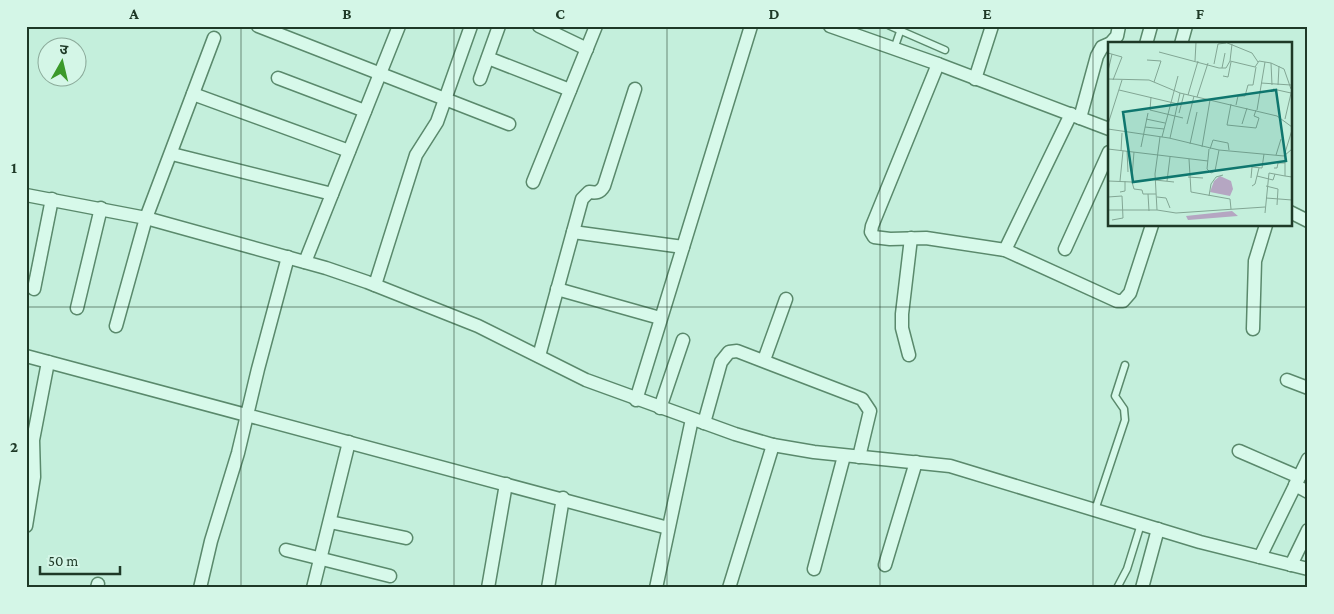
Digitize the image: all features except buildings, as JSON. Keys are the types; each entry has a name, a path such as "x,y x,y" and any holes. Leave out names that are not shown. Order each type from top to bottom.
{"street":[{"path":"258,26 509,124"},
{"path":"305,262 399,26"},
{"path":"375,285 416,155 437,122 471,26"},
{"path":"480,79 499,26"},
{"path":"539,26 587,49"},
{"path":"534,182 596,26"},
{"path":"636,400 751,26"},
{"path":"830,26 938,64 1108,129"},
{"path":"975,78 992,26"},
{"path":"1112,42 1117,36 1119,26"},
{"path":"1146,42 1150,26"},
{"path":"1182,42 1186,26"},
{"path":"116,326 146,218 172,154 214,38"},
{"path":"1005,250 1076,116 1097,56 1102,47 1108,45"},
{"path":"488,58 570,90"},
{"path":"938,64 871,232 874,236 880,238 926,238 1005,250 1117,301 1123,301 1130,293 1152,226"},
{"path":"278,78 365,111"},
{"path":"539,356 585,194 589,192 597,193 604,186 635,89"},
{"path":"194,94 349,151"},
{"path":"172,154 332,194"},
{"path":"1065,249 1108,154"},
{"path":"26,195 146,218 288,257 375,285 478,326 586,380 636,400 773,445 860,458 950,466 1158,529 1308,569"},
{"path":"34,289 52,199"},
{"path":"77,308 101,208"},
{"path":"1292,213 1308,221"},
{"path":"1253,329 1255,261 1266,226"},
{"path":"573,232 682,247"},
{"path":"909,355 902,328 902,314 911,238"},
{"path":"200,588 210,541 247,416 288,257"},
{"path":"557,289 660,318"},
{"path":"764,360 786,299"},
{"path":"660,408 683,340"},
{"path":"656,588 668,528 698,421 721,362 726,355 737,351 862,399 870,411 860,458"},
{"path":"26,356 562,498 668,528"},
{"path":"26,526 34,477 33,440 48,362"},
{"path":"1287,380 1308,388"},
{"path":"313,588 350,442"},
{"path":"730,588 773,445"},
{"path":"1239,450 1297,481 1308,492"},
{"path":"814,569 844,456"},
{"path":"1260,557 1308,459"},
{"path":"885,565 916,462"},
{"path":"488,588 506,484"},
{"path":"548,588 562,498"},
{"path":"330,522 406,538"},
{"path":"1142,588 1158,529"},
{"path":"1291,565 1308,530"},
{"path":"286,550 390,576"}],"lane":[{"path":"890,26 901,28 946,50"},
{"path":"894,49 901,28"},
{"path":"1095,510 1126,420 1124,409 1115,396 1125,365"},
{"path":"1117,588 1127,569 1141,524"}]}
